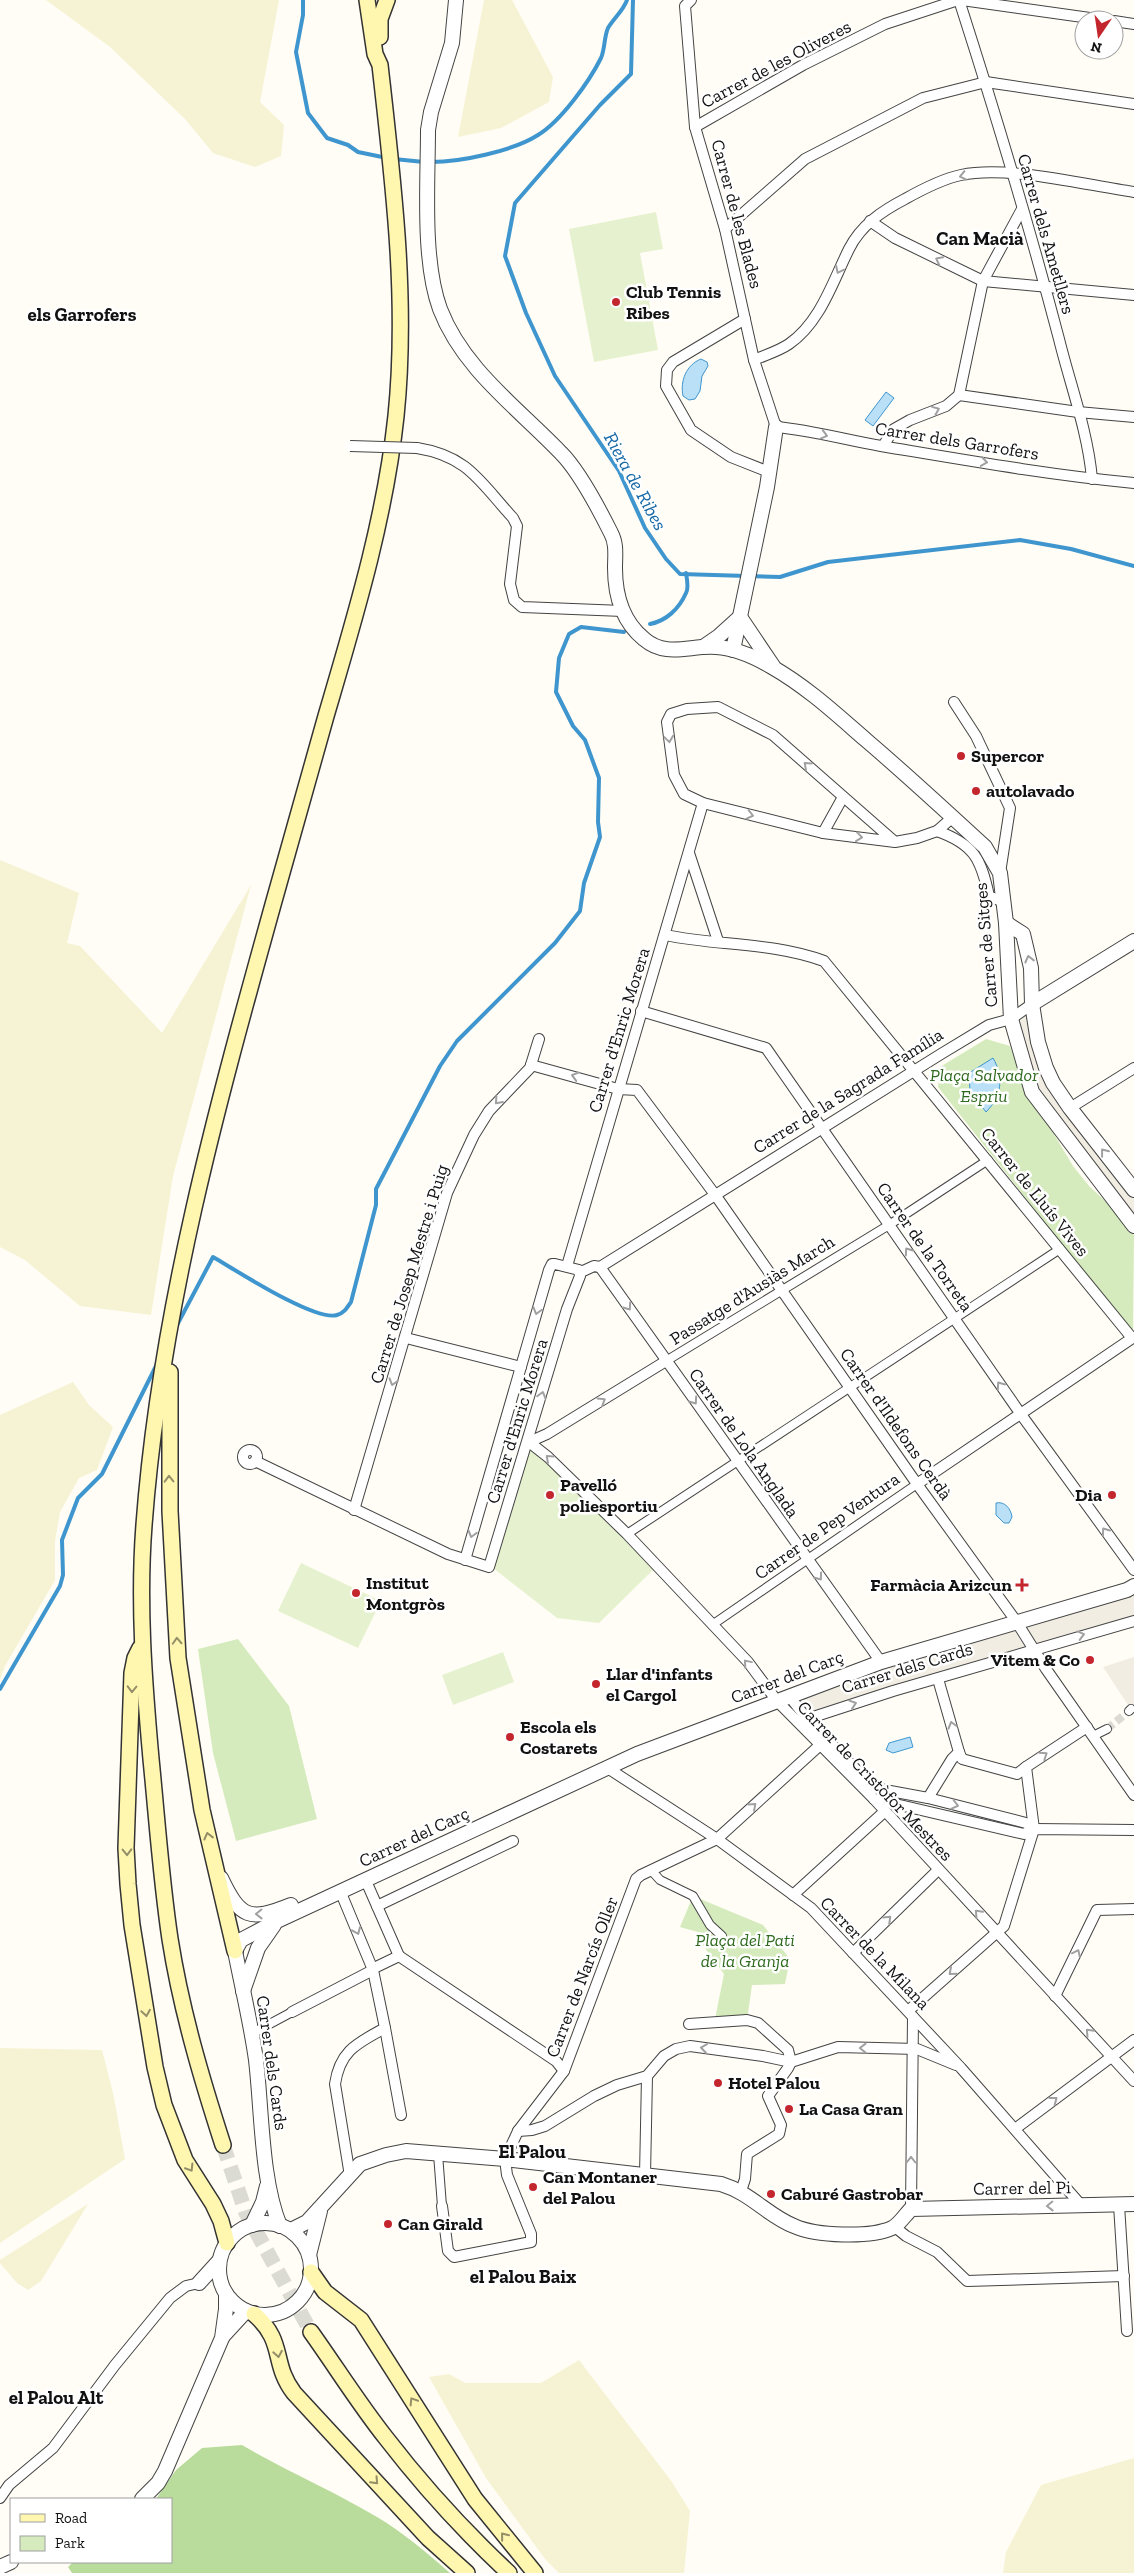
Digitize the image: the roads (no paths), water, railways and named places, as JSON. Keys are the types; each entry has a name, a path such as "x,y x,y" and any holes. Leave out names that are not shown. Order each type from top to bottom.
{"main road":[{"path":"368,0 375,54 380,65"},
{"path":"223,2145 186,2018 171,1940 161,1867 143,1642 144,1525 165,1353 204,1158 240,1021 361,600 382,506 396,411 399,282 393,188 380,65 382,51 380,19 387,0"},
{"path":"165,1353 170,1368 171,1384 169,1439 170,1511 178,1658 192,1758 202,1810 235,1952"},
{"path":"143,1642 135,1658 132,1672 126,1848 132,1925 155,2067 164,2105 185,2160 221,2221 227,2243"},
{"path":"311,2272 326,2292 361,2320 475,2499 535,2573"},
{"path":"250,2312 266,2325 274,2337 280,2370 294,2394 428,2538 467,2573"},
{"path":"311,2332 384,2436 416,2475 446,2510 509,2573"}],"street":[{"name":"Carrer de les Oliveres","path":"695,127 804,64 885,24 959,0 1074,16"},
{"name":"Carrer dels Ametllers","path":"959,0 986,82 1045,287 1078,412 1092,479"},
{"path":"454,2 452,43 431,112 428,130 428,186 432,273 440,310 467,358 493,387 564,455 577,474 613,536 616,549 616,589 623,610 634,630 654,646 670,650 702,647 733,650 773,668"},
{"name":"Carrer de les Blades","path":"688,3 695,127 725,229 754,360 776,427"},
{"path":"725,229 805,159 923,98 986,82 1134,104"},
{"path":"754,360 789,344 811,322 821,308 850,246 870,221 882,211 903,200 959,176 979,173 1011,173 1134,192"},
{"path":"883,446 894,429 946,406 959,395 983,281 1022,209"},
{"path":"870,221 895,238 983,281 1134,295"},
{"path":"745,319 673,362 667,370 666,386 691,430 731,457 768,472"},
{"path":"959,395 1078,412 1134,417"},
{"path":"733,650 766,491 776,427"},
{"name":"Carrer dels Garrofers","path":"776,427 803,429 831,437 883,446 1092,479 1134,483"},
{"path":"350,446 417,448 440,452 465,464 513,518 517,526 510,584 514,600 522,607 623,610"},
{"path":"702,647 719,636 740,617"},
{"path":"740,617 773,668"},
{"name":"Carrer de Sitges","path":"773,668 812,693 953,816 985,847 1000,873 1006,924 1011,1019 1032,1092 1067,1141 1134,1226"},
{"path":"954,702 976,736 1010,808 1000,873"},
{"path":"895,842 773,735 718,707 687,709 671,714 667,722 674,775 684,794 703,803 823,833 895,842 917,838 937,830 953,816"},
{"path":"823,833 843,797"},
{"name":"Carrer d'Enric Morera","path":"581,1272 489,1567 465,1560 552,1264 567,1266 703,803"},
{"path":"937,830 960,839 972,851 984,873 989,896 1003,902"},
{"path":"689,853 718,941"},
{"path":"1006,924 1023,934 1031,968 1032,1004 1038,1042 1053,1083 1070,1108 1134,1190"},
{"name":"Carrer de Lluís Vives","path":"665,935 690,940 718,941 798,952 824,961 1133,1338"},
{"name":"Carrer de la Sagrada Família","path":"581,1272 594,1266 600,1267 824,1129 914,1071 989,1026 1011,1019 1134,941"},
{"name":"Carrer de la Torreta","path":"641,1011 766,1048 1020,1413 1134,1570"},
{"name":"Carrer de Josep Mestre i Puig","path":"354,1510 448,1193 463,1155 489,1111 531,1065 539,1039"},
{"path":"531,1065 618,1089"},
{"path":"1070,1108 1134,1068"},
{"name":"Carrer d'Ildefons Cerdà","path":"618,1089 637,1090 716,1196 917,1484 1016,1621 1134,1795"},
{"name":"Passatge d'Ausiàs March","path":"529,1442 547,1434 889,1225 988,1160"},
{"path":"626,1534 1060,1249"},
{"path":"567,1266 581,1272"},
{"name":"Carrer de Lola Anglada","path":"600,1267 806,1560 881,1662"},
{"path":"406,1338 521,1367"},
{"name":"Carrer de Pep Ventura","path":"712,1625 1020,1413 1133,1338"},
{"name":"Carrer de Cristòfor Mestres","path":"529,1442 548,1457 626,1534 784,1699 819,1746 874,1799 1134,2080"},
{"path":"255,1461 354,1510 465,1560"},
{"name":"Carrer del Carç","path":"235,1952 241,1940 277,1921 341,1893 606,1767 881,1662 1127,1590 1134,1586"},
{"name":"Carrer dels Cards","path":"807,1719 893,1691 1134,1621"},
{"path":"938,1679 962,1759 1017,1774 1090,1731 1106,1729"},
{"path":"784,1699 807,1719 874,1788 928,1798 1026,1823 1034,1829"},
{"path":"722,1936 710,1925 693,1896 660,1880 651,1870 717,1839 819,1746"},
{"path":"928,1798 952,1758 959,1752"},
{"name":"Carrer de la Milana","path":"606,1767 717,1839 811,1908 961,2068 1081,2205"},
{"path":"285,2228 307,2222 360,2164 386,2155 406,2151 506,2159 721,2184 741,2191 793,2226 826,2234 882,2232 895,2227 911,2209 912,2049 910,2014 1004,1926 1034,1829 1026,1767"},
{"path":"874,1799 1024,1834 1034,1829 1134,1830"},
{"path":"793,1895 884,1812"},
{"path":"377,1906 513,1841"},
{"name":"Carrer del Carç","path":"217,1870 238,1908 253,1915 270,1914 321,1893 361,1883"},
{"name":"Carrer de Narcís Oller","path":"506,2159 518,2131 564,2071 636,1880 651,1870"},
{"path":"852,1953 938,1870"},
{"path":"361,1883 377,1906 399,1956 556,2061 564,2071"},
{"path":"341,1893 373,1969 381,1998 401,2115"},
{"path":"1055,1996 1097,1910 1134,1909"},
{"path":"243,1992 258,1948 277,1921"},
{"name":"Carrer dels Cards","path":"235,1952 251,2034 268,2180 274,2212 285,2228"},
{"path":"251,2034 399,1956"},
{"path":"689,2024 747,2020 758,2023 788,2050 791,2062 776,2087 768,2096 781,2125 779,2134 747,2154 745,2179 741,2191"},
{"path":"350,2176 335,2084 336,2074 350,2048 385,2028"},
{"path":"1015,2129 1134,2040"},
{"path":"518,2131 546,2126 594,2096 617,2085 647,2076 664,2056 676,2049 690,2046 763,2056 791,2062 838,2047 917,2049 961,2068"},
{"path":"645,2175 647,2076"},
{"path":"438,2154 448,2251 454,2257 531,2242 531,2234 507,2175 506,2159"},
{"name":"Carrer dels Cards","path":"252,2225 263,2202 268,2180"},
{"path":"1119,2204 1124,2276 1130,2295 1127,2332"},
{"name":"Carrer del Pi","path":"911,2209 1134,2204"},
{"path":"309,2256 321,2208"},
{"path":"0,2498 9,2485 53,2448 115,2365 170,2298 186,2286 199,2282 219,2261 227,2243 238,2232 252,2225 266,2223 285,2228 302,2242 309,2256 311,2272 308,2285 302,2297 292,2306 274,2314 250,2312 234,2304 223,2288 199,2282"},
{"path":"895,2227 906,2236 937,2252 967,2281 1124,2276"},
{"path":"143,2498 158,2483 165,2471 222,2338 226,2309 219,2261"},
{"path":"222,2338 250,2312"}],"water":[{"path":"701,359 707,362 708,366 702,376 700,391 695,399 689,400 683,396 683,379 691,365"},
{"path":"886,392 894,398 873,426 865,420"},
{"path":"993,1058 999,1072 1000,1086 995,1099 986,1112 970,1091 969,1073"},
{"path":"996,1503 1005,1504 1009,1509 1012,1517 1009,1523 1004,1523 996,1515"},
{"path":"910,1737 913,1747 893,1753 886,1750 889,1743"}],"waterway":[{"path":"303,0 303,15 296,52 308,113 327,138 348,145 358,152 387,158"},
{"path":"431,162 471,158 501,151 527,141 547,129 565,111 589,78 601,58 608,28 627,0"},
{"name":"Riera de Ribes","path":"633,0 631,74 600,105 515,203 505,256 526,313 555,376 619,471 645,528 666,559 680,574 780,577 828,562 1020,540 1071,549 1134,566"},
{"path":"394,159 424,162"},
{"path":"650,624 667,617 680,604 687,589 686,573"},
{"path":"176,1327 213,1257 275,1293 311,1311 326,1315 337,1315 343,1312 351,1302 376,1205 376,1189 440,1066 457,1041 555,943 580,911 584,883 600,837 598,822 599,778 585,740 573,726 556,692 559,658 569,634 581,627 624,632"},
{"path":"0,1689 60,1586 63,1575 62,1540 78,1498 102,1474 157,1364"}],"tunnel":[{"path":"1107,1729 1129,1711"},
{"path":"223,2145 246,2213 311,2332"}],"place":[{"name":"Club Tennis Ribes","path":"616,302"},
{"name":"Supercor","path":"961,756"},
{"name":"autolavado","path":"976,791"},
{"name":"Pavelló poliesportiu","path":"550,1495"},
{"name":"Dia","path":"1112,1495"},
{"name":"Farmàcia Arizcun","path":"1022,1585"},
{"name":"Institut Montgròs","path":"356,1593"},
{"name":"Vitem & Co","path":"1090,1660"},
{"name":"Llar d'infants el Cargol","path":"596,1684"},
{"name":"Escola els Costarets","path":"510,1737"},
{"name":"Hotel Palou","path":"718,2083"},
{"name":"La Casa Gran","path":"789,2109"},
{"name":"Can Montaner del Palou","path":"533,2187"},
{"name":"Caburé Gastrobar","path":"771,2194"},
{"name":"Can Girald","path":"388,2224"}],"district":[{"name":"Can Macià","path":"980,238"},
{"name":"els Garrofers","path":"82,314"},
{"name":"El Palou","path":"532,2151"},
{"name":"el Palou Baix","path":"523,2276"},
{"name":"el Palou Alt","path":"56,2397"}],"park label":[{"name":"Plaça Salvador Espriu","path":"984,1085"},
{"name":"Plaça del Pati de la Granja","path":"745,1950"}]}
